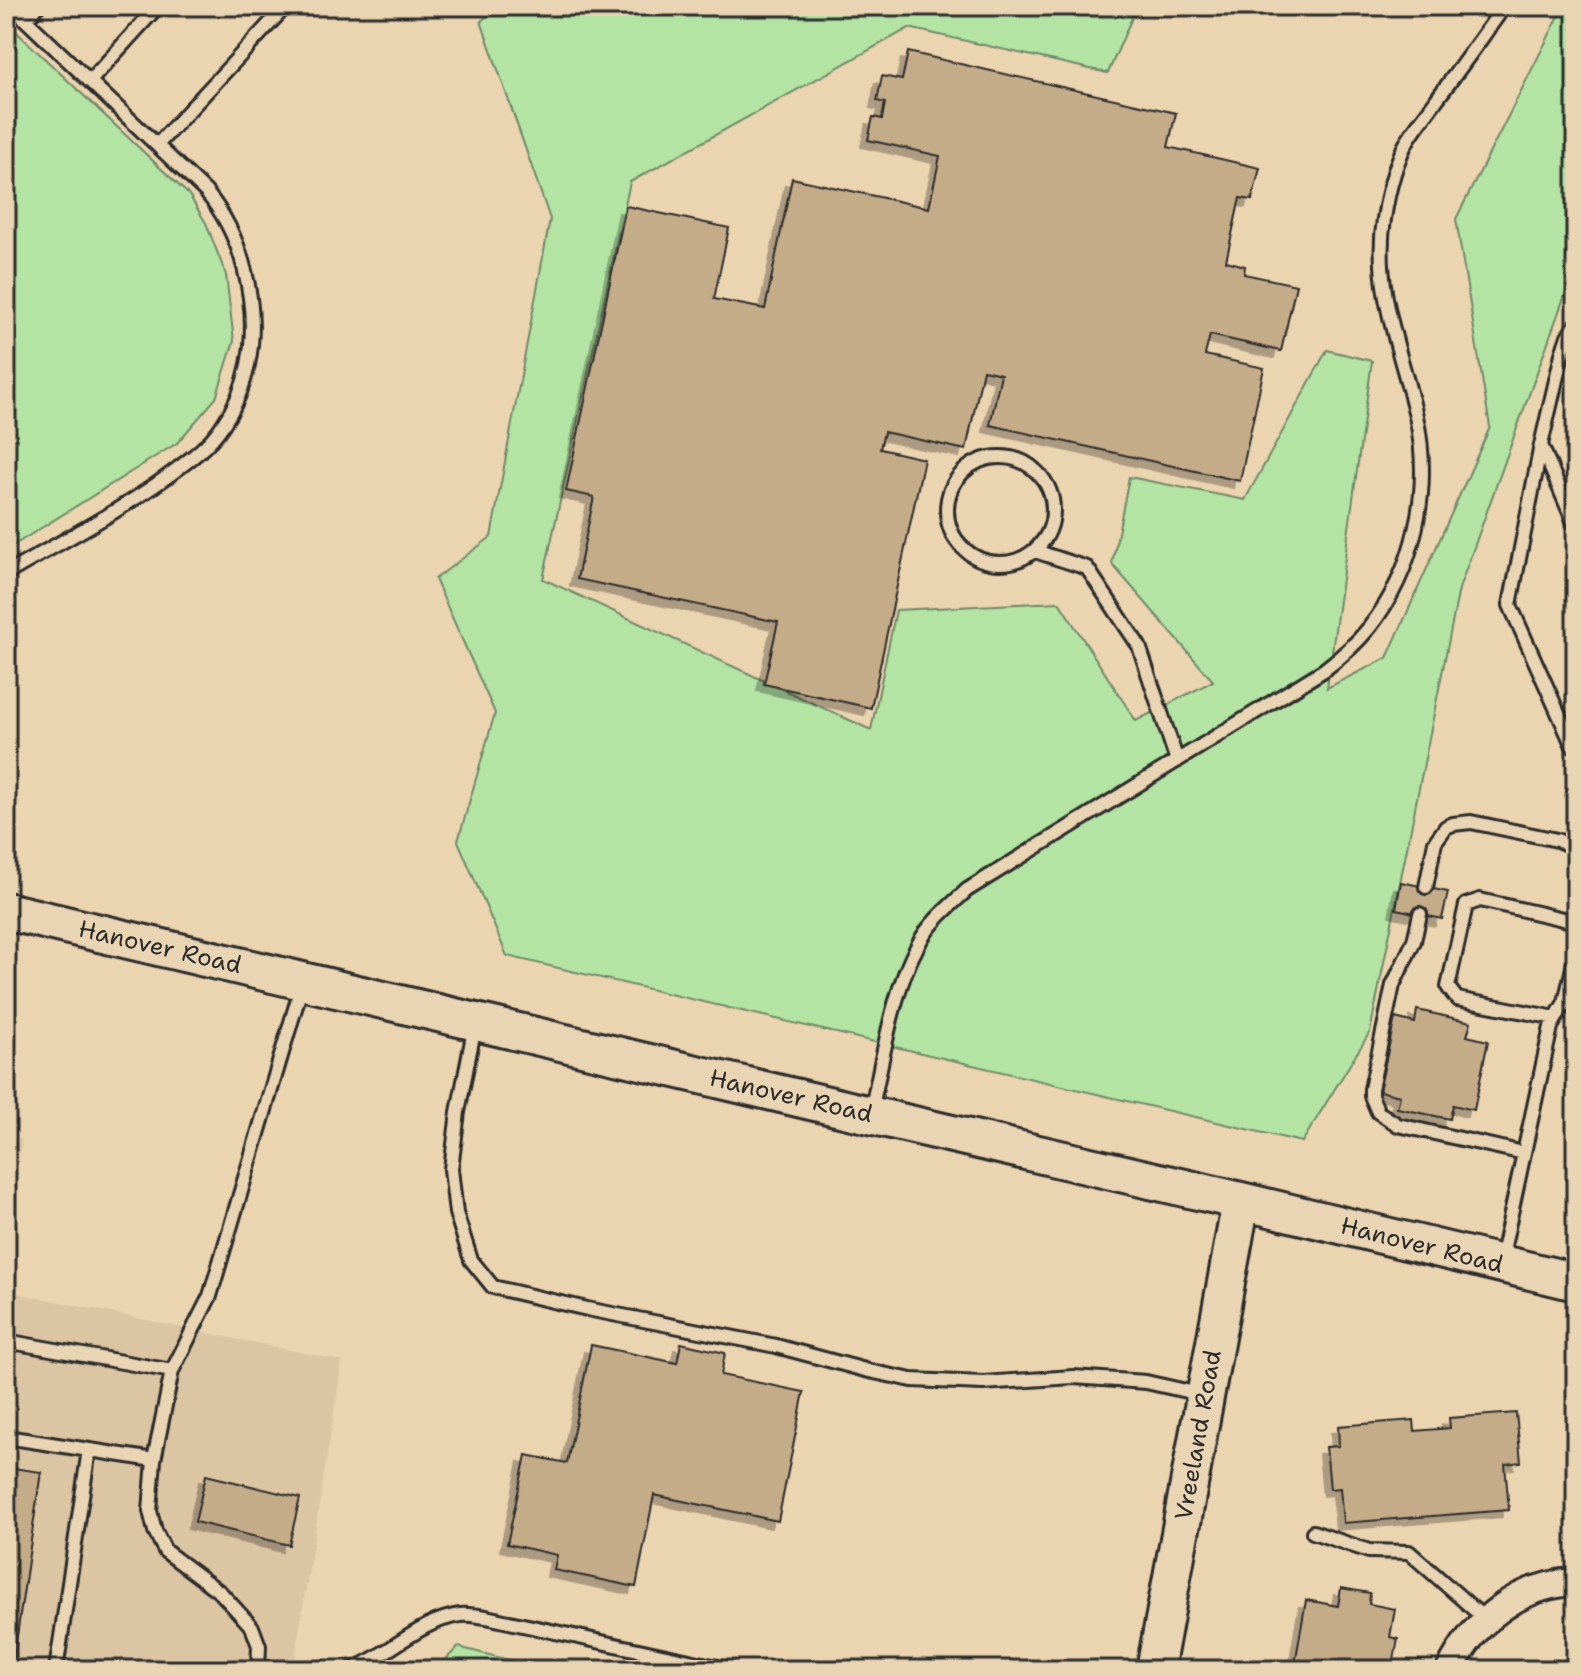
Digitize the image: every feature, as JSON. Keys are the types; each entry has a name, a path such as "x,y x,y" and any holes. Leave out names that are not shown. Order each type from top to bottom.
{"street":[{"name":"Hanover Road","path":"6,911 1576,1282"},
{"name":"Vreeland Road","path":"1155,1670 1241,1201"},
{"path":"1450,1670 1467,1641 1507,1603 1550,1584 1576,1582"}],"lane":[{"path":"6,574 141,495 198,454 222,427 239,396 249,361 253,318 247,276 230,228 218,206 11,6"},
{"path":"26,20 38,6"},
{"path":"90,81 158,6"},
{"path":"157,145 286,6"},
{"path":"870,1115 901,982 918,943 940,914 967,890 1324,670 1368,630 1392,594 1409,554 1420,512 1422,462 1417,419 1387,308 1382,265 1383,222 1392,179 1408,140 1502,6"},
{"path":"1576,325 1565,345 1541,445 1510,605 1573,746 1576,746"},
{"path":"1541,445 1576,527"},
{"path":"1007,457 1024,462 1038,472 1049,487 1054,504 1053,521 1047,538 1035,551 1012,563 986,562 973,557 954,538 947,508 950,491 959,476 973,464 989,458 1007,457"},
{"path":"1035,551 1087,568 1139,646 1177,761"},
{"path":"1426,887 1435,842 1446,827 1453,824 1471,822 1557,840 1576,848"},
{"path":"1556,1018 1457,999 1448,987 1466,905 1480,900 1576,922"},
{"path":"1420,914 1414,941 1393,985 1371,1089 1374,1105 1378,1112 1398,1125 1524,1153"},
{"path":"1500,1263 1551,1027 1565,1002 1576,955"},
{"path":"279,1670 258,1669 259,1646 252,1627 221,1593 165,1551 150,1511 154,1460 172,1371 210,1296 303,981"},
{"path":"475,1022 451,1169 456,1213 471,1260 493,1287 776,1346 912,1380 983,1383 1073,1377 1146,1382 1205,1395"},
{"path":"6,1341 172,1371"},
{"path":"6,1437 154,1460"},
{"path":"56,1670 89,1450"},
{"path":"1313,1532 1369,1551 1409,1552 1486,1620"},
{"path":"350,1670 436,1622 462,1614 731,1670"}],"shaded area":[{"path":"6,1138 22,1139 6,1228"},
{"path":"6,1291 342,1361 293,1670 6,1670"}],"green space":[{"path":"501,6 1137,6 1108,73 909,28 630,182 543,579 871,730 896,610 1059,602 1136,721 1213,681 1112,564 1129,477 1245,500 1327,350 1372,361 1327,688 1387,658 1490,427 1456,219 1564,6 1576,6 1576,246 1571,278 1459,589 1370,1032 1302,1142 507,956 458,841 495,713 435,579 491,537 550,219 481,21"},
{"path":"6,22 189,195 206,223 226,275 234,341 216,398 177,443 6,550"},
{"path":"458,1647 549,1670 435,1670"}],"building":[{"path":"908,52 1176,113 1168,147 1260,168 1252,200 1240,198 1226,261 1245,266 1244,274 1296,285 1281,351 1210,335 1205,355 1264,368 1240,481 990,425 1001,374 983,370 966,450 884,432 880,449 924,459 871,708 764,684 778,622 577,579 594,497 566,491 626,206 729,228 714,299 765,309 792,178 929,208 940,156 868,140 873,117 882,119 885,103 877,101 882,76 902,80"},
{"path":"1401,882 1448,892 1442,919 1396,909"},
{"path":"1417,1010 1471,1022 1467,1036 1488,1041 1474,1110 1453,1105 1450,1119 1397,1108 1400,1096 1379,1091 1395,1018 1415,1023"},
{"path":"681,1343 725,1353 721,1375 804,1392 778,1521 654,1495 636,1587 554,1570 557,1555 507,1544 526,1455 567,1463 591,1345 677,1363"},
{"path":"1516,1413 1521,1462 1505,1464 1509,1510 1343,1523 1340,1488 1330,1489 1326,1447 1339,1446 1338,1426 1414,1420 1415,1431 1450,1428 1449,1418"},
{"path":"6,1467 41,1472 12,1670 6,1670"},
{"path":"206,1475 300,1498 289,1545 195,1522"},
{"path":"1341,1588 1370,1593 1369,1604 1395,1609 1390,1637 1398,1639 1392,1670 1294,1670 1306,1600 1338,1606"},
{"path":"1576,1657 1576,1670 1562,1670"}]}
